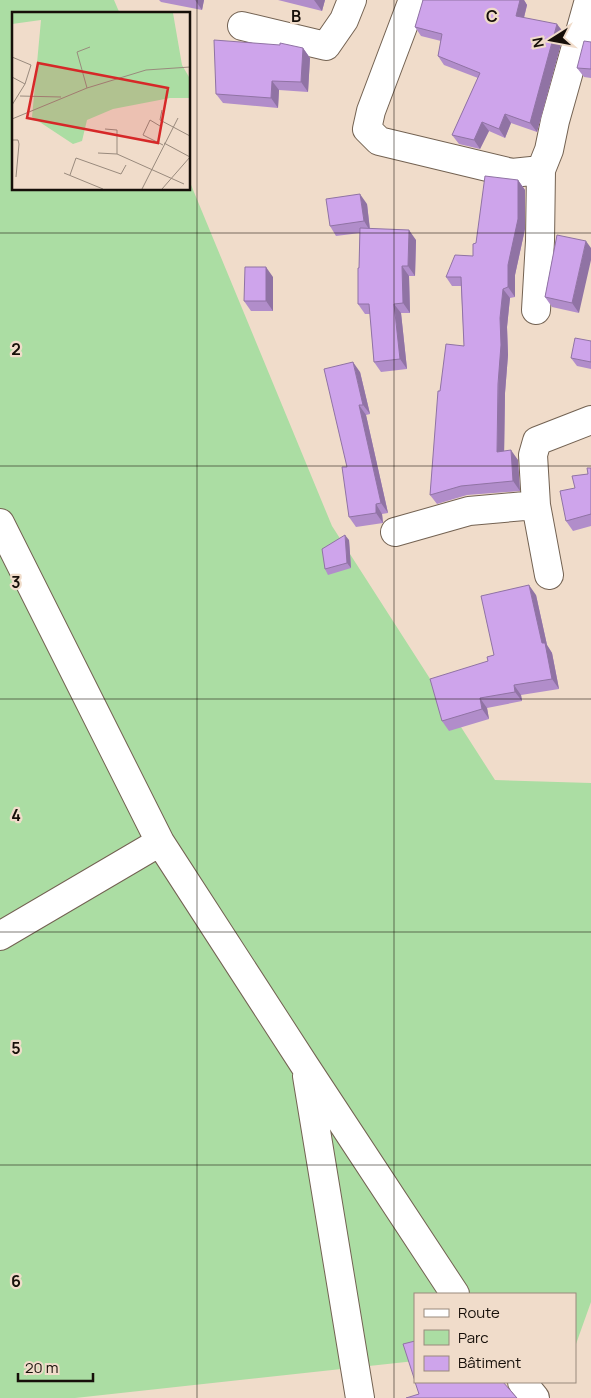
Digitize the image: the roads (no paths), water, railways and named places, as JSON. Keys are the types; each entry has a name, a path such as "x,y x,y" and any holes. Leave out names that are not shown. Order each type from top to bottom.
{"street":[{"path":"242,26 326,46 344,20 352,0"},
{"path":"536,310 540,241 541,170 549,150 555,121 589,0"},
{"path":"411,5 371,110 368,130 379,141 472,164 512,173 541,170"},
{"path":"549,575 536,505 533,455 537,441 591,420"},
{"path":"395,532 469,511 536,505"},
{"path":"0,523 160,842 454,1293"},
{"path":"0,936 160,842"},
{"path":"305,1066 360,1398"},
{"path":"523,1383 535,1398"}]}
